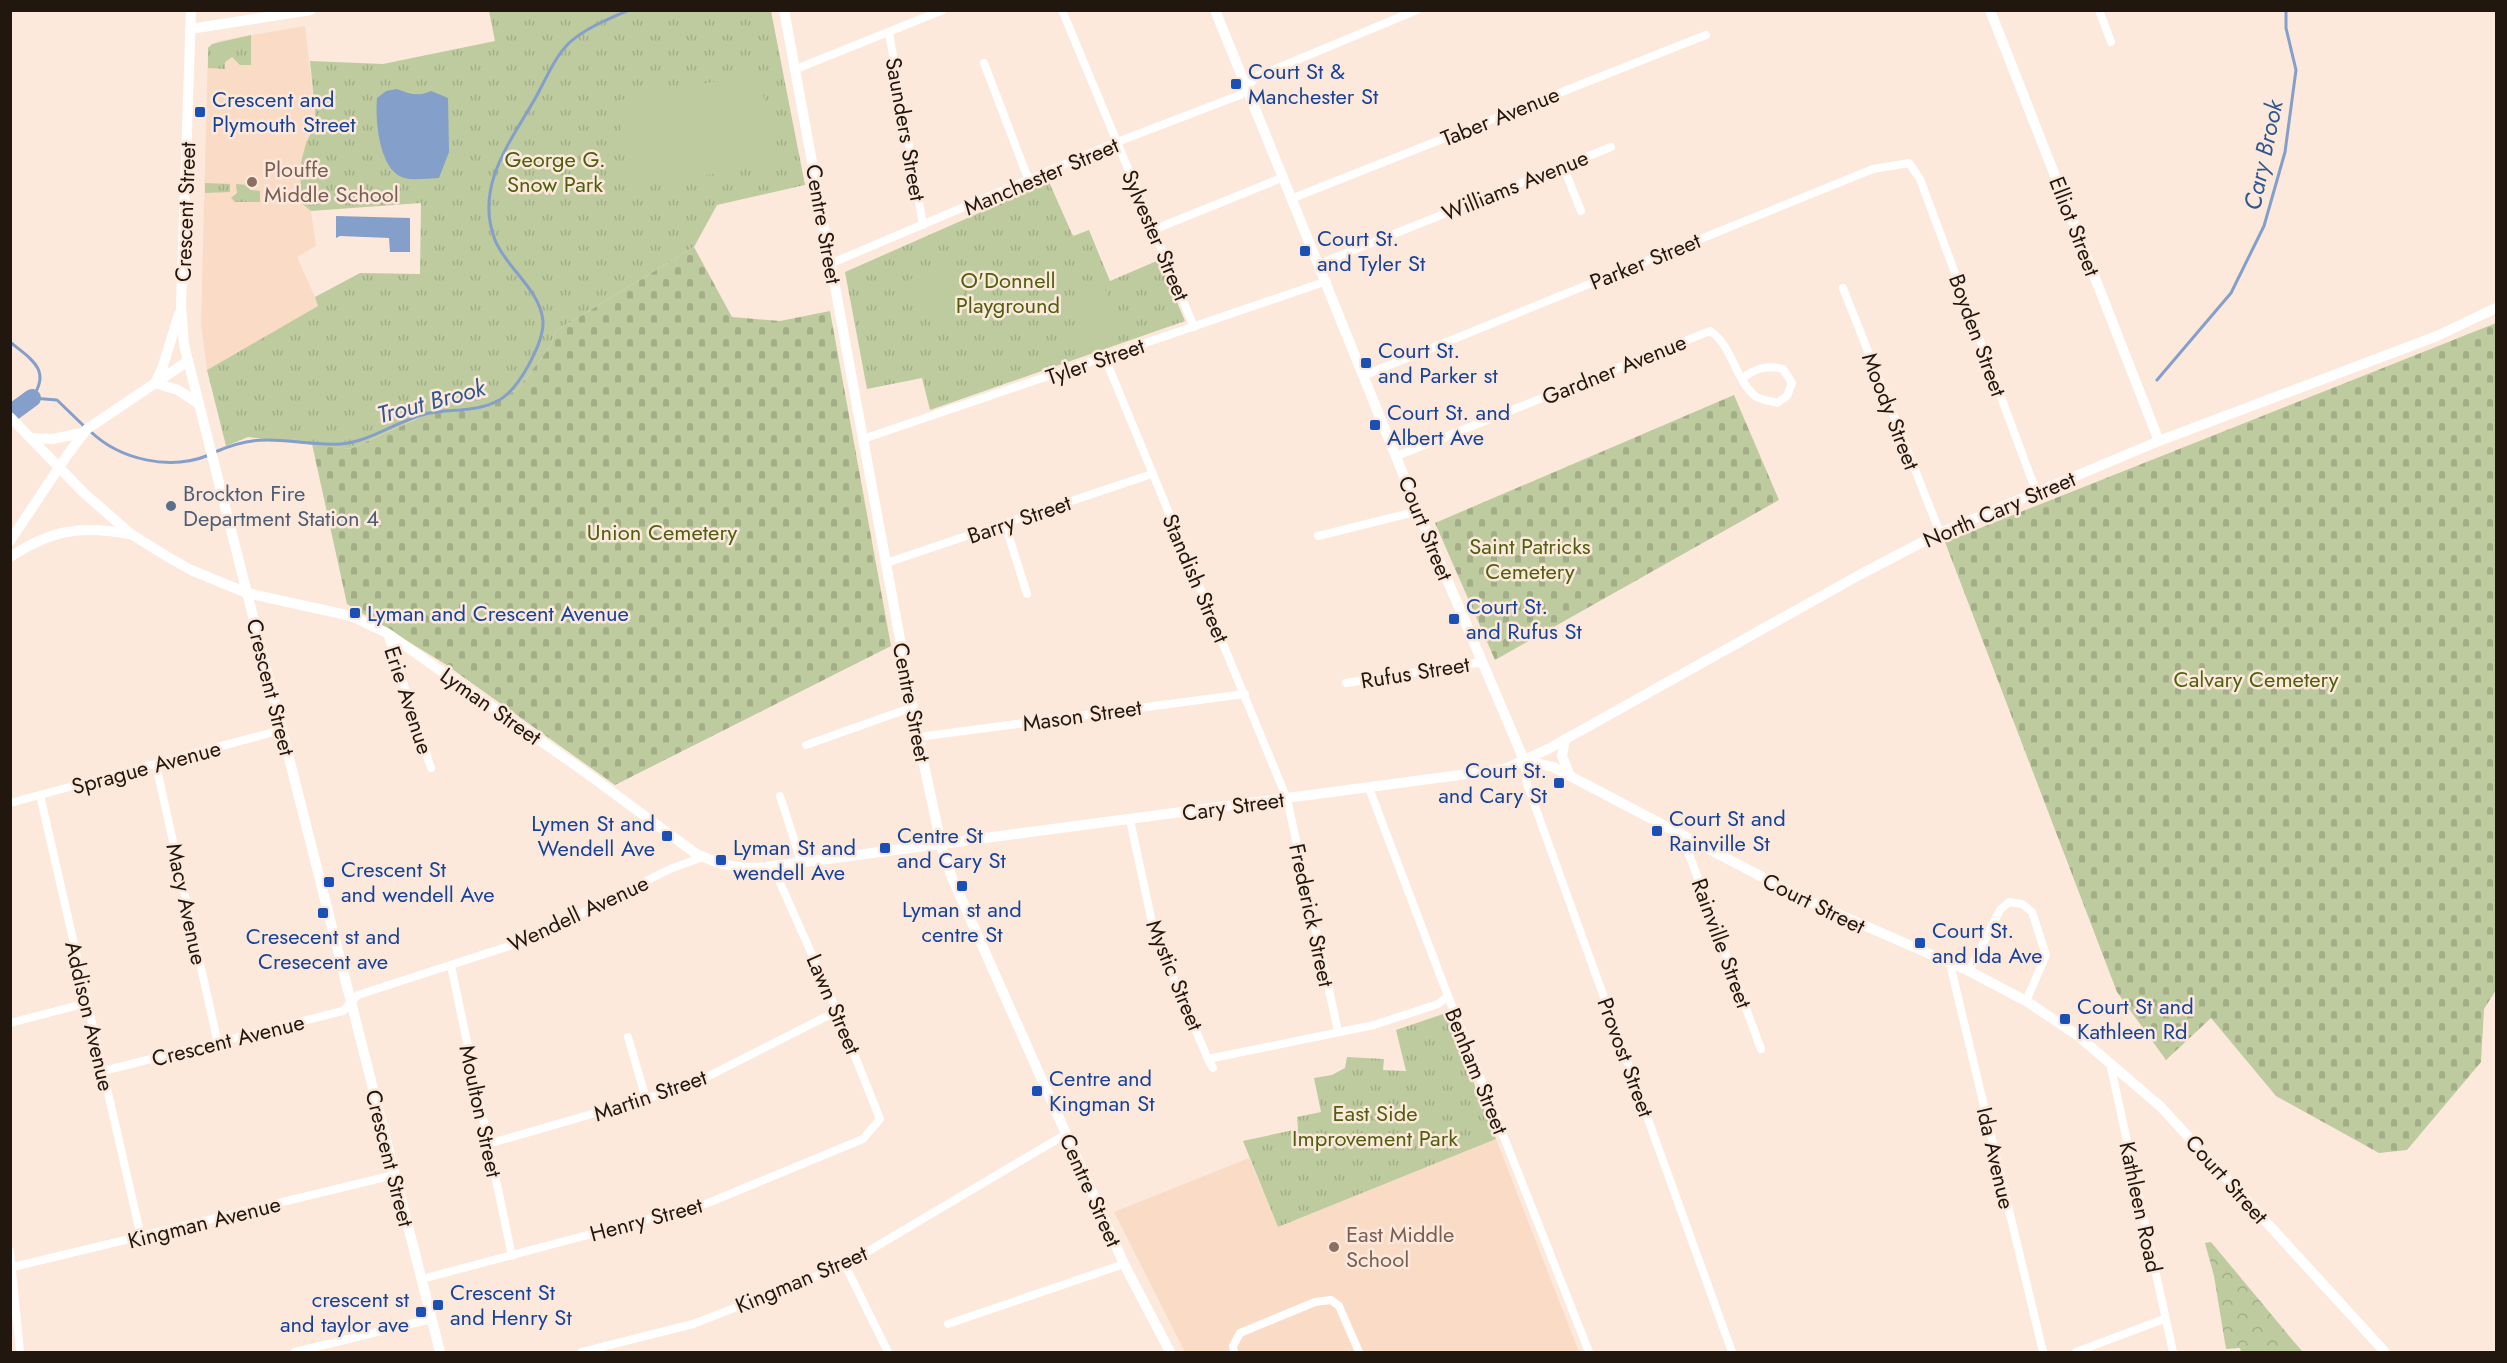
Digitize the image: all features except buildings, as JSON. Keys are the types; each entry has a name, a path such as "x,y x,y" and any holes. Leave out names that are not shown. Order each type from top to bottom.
{"main road":[{"name":"Crescent Street","path":"190,10 181,306 188,361 440,1353"},
{"path":"190,29 311,10"},
{"name":"Centre Street","path":"784,10 918,736 941,845 953,880 1124,1264 1170,1353"},
{"name":"Court Street","path":"1215,10 1327,281 1418,511 1524,760 1553,767 1683,838 1808,902 1969,971 2026,1001 2110,1061 2161,1107 2385,1353"},
{"name":"Elliot Street","path":"1990,10 2159,441"},
{"path":"155,383 162,369 181,306"},
{"name":"North Cary Street","path":"1524,760 1566,739 1861,574 1940,533 2159,441 2437,336 2496,308"},
{"path":"10,541 83,433 98,420 188,361"},
{"path":"155,383 178,390 199,404"},
{"name":"Lyman Street","path":"14,421 58,469 131,534 191,570 247,593 351,616 387,633 703,857 734,868 773,867 941,845"},
{"path":"31,438 52,439 83,433"},
{"path":"10,557 28,546 62,532 109,530 131,534"},
{"path":"1566,739 1562,756 1570,777"},
{"name":"Cary Street","path":"941,845 1496,770 1524,760"}],"street":[{"path":"796,69 943,10"},
{"name":"Sylvester Street","path":"1062,10 1194,327"},
{"name":"Manchester Street","path":"832,263 1117,142 1240,95 1256,77 1417,10"},
{"path":"2099,10 2111,42"},
{"name":"Saunders Street","path":"889,33 923,225"},
{"name":"Taber Avenue","path":"1293,198 1706,34"},
{"path":"984,63 1029,181"},
{"name":"Williams Avenue","path":"1319,264 1611,147"},
{"name":"Parker Street","path":"1365,375 1873,169 1909,163 1920,179"},
{"path":"1563,166 1581,211"},
{"path":"1153,230 1284,177"},
{"name":"Boyden Street","path":"1920,179 2036,491"},
{"name":"Tyler Street","path":"863,440 1327,281"},
{"name":"Moody Street","path":"1843,288 1940,533"},
{"name":"Gardner Avenue","path":"1397,456 1710,331 1720,338 1742,380"},
{"name":"Standish Street","path":"1105,358 1287,799"},
{"path":"1770,366 1784,369 1792,383 1787,396 1778,404 1756,397 1742,380 1748,374 1770,366"},
{"name":"Barry Street","path":"886,563 1152,474"},
{"path":"1318,536 1418,511"},
{"path":"1005,524 1027,594"},
{"name":"Erie Avenue","path":"387,633 431,768"},
{"name":"Rufus Street","path":"1346,683 1483,662"},
{"name":"Mason Street","path":"918,736 1245,694"},
{"path":"806,746 913,707"},
{"name":"Sprague Avenue","path":"10,803 281,730"},
{"name":"Provost Street","path":"1524,760 1527,784 1732,1353"},
{"name":"Macy Avenue","path":"156,765 218,1044"},
{"name":"Benham Street","path":"1369,788 1448,996 1589,1353"},
{"name":"Addison Avenue","path":"40,795 141,1237"},
{"path":"780,796 802,864"},
{"name":"Frederick Street","path":"1287,799 1338,1031"},
{"name":"Mystic Street","path":"1130,820 1154,932 1213,1068"},
{"name":"Rainville Street","path":"1683,838 1761,1049"},
{"name":"Wendell Avenue","path":"350,1003 358,995 528,940 670,869 703,857"},
{"name":"Lawn Street","path":"773,867 780,877 837,1011 880,1119 863,1139"},
{"path":"1969,971 2000,910 2009,902 2022,904 2032,912 2046,955 2026,1001"},
{"name":"Ida Avenue","path":"1950,964 2043,1353"},
{"name":"Moulton Street","path":"451,966 512,1256"},
{"path":"1208,1059 1374,1025 1438,1004 1448,996"},
{"path":"10,1023 87,1003"},
{"name":"Crescent Avenue","path":"103,1071 343,1011 350,1003"},
{"name":"Martin Street","path":"488,1144 689,1086 837,1011"},
{"path":"628,1037 646,1099"},
{"name":"Kathleen Road","path":"2110,1061 2173,1353"},
{"name":"Kingman Street","path":"582,1353 693,1324 845,1265 1066,1134"},
{"name":"Henry Street","path":"422,1279 708,1203 863,1139"},
{"name":"Kingman Avenue","path":"13,1267 394,1175"},
{"path":"10,1251 20,1353"},
{"path":"948,1324 1124,1264"},
{"path":"845,1265 888,1353"},
{"path":"1234,1353 1233,1346 1240,1333 1315,1302 1331,1300 1339,1306 1359,1353"},
{"path":"295,1353 431,1319"},
{"path":"2076,1353 2164,1319"}],"shaded area":[{"name":"Plouffe Middle School","path":"305,26 316,122 306,143 301,162 300,202 311,211 316,246 297,257 319,306 207,370 201,324 208,48 218,41"},
{"name":"East Middle School","path":"1496,1139 1579,1352 1185,1352 1114,1212 1249,1158 1278,1227"}],"green space":[{"name":"George G. Snow Park","path":"489,11 771,11 805,185 717,205 694,247 556,331 549,348 517,390 483,406 431,412 350,449 248,437 226,446 207,370 318,306 315,297 360,273 420,274 421,203 311,211 300,202 301,162 306,143 316,122 310,61 383,64 495,41"},
{"path":"251,35 251,65 240,65 232,57 225,62 225,69 208,68 208,48 212,44"},
{"path":"759,73 776,163 633,188 615,101"},
{"name":"O'Donnell Playground","path":"1049,182 1073,236 1089,230 1110,281 1159,260 1185,321 930,410 922,378 867,389 845,272"},
{"path":"205,183 230,184 230,192 205,193"},
{"path":"236,184 249,185 250,190 260,191 260,202 235,202 231,198 237,193"},
{"name":"Union Cemetery","path":"694,247 732,317 780,321 830,311 891,646 615,785 445,664 347,604 312,444 350,449 432,412 483,406 517,390 549,348 556,331"},
{"path":"946,258 966,279 960,312 932,325 906,282"},
{"path":"1104,286 1111,307 1075,319 1068,298"},
{"path":"1110,312 1117,333 1080,345 1074,325"},
{"name":"Calvary Cemetery","path":"2496,323 2496,990 2484,1009 2481,1062 2407,1150 2379,1153 2276,1096 2211,1018 2166,1060 2117,992 1945,542"},
{"name":"Saint Patricks Cemetery","path":"1734,395 1779,500 1495,660 1435,523"},
{"name":"East Side Improvement Park","path":"1446,1013 1496,1139 1278,1227 1243,1141 1298,1129 1297,1117 1321,1112 1314,1078 1332,1075 1345,1068 1347,1057 1384,1059 1383,1070 1406,1071 1396,1030"},
{"path":"2211,1242 2303,1352 2241,1352 2240,1348 2226,1349 2214,1276 2205,1243"}],"water":[{"path":"397,89 414,94 431,91 448,98 449,152 439,178 405,178 396,174 384,156 378,131 377,98 386,91"},
{"path":"336,216 410,218 410,252 390,252 389,238 340,236 336,238"}],"waterway":[{"name":"Trout Brook","path":"215,452 250,441 278,440 322,444 351,442 430,413 484,406 501,399 508,393 535,352 543,321 536,299 495,240 490,220 489,201 492,183 507,147 564,49 590,28 629,10"},
{"name":"Cary Brook","path":"2157,380 2231,293 2264,226 2285,152 2296,70 2286,28 2286,10"},
{"path":"10,342 31,360 39,372 38,388 32,398"},
{"name":"Trout Brook","path":"32,398 57,400 85,427"},
{"path":"10,414 32,398"},
{"name":"Trout Brook","path":"90,431 116,449 146,460 178,462 209,455"}],"place":[{"name":"Court St & Manchester St","path":"1236,84"},
{"name":"Crescent and Plymouth Street","path":"200,112"},
{"name":"Plouffe Middle School","path":"252,182"},
{"name":"Court St. and Tyler St","path":"1305,251"},
{"name":"Court St. and Parker st","path":"1366,363"},
{"name":"Court St. and Albert Ave","path":"1375,425"},
{"name":"Brockton Fire Department Station 4","path":"171,506"},
{"name":"Lyman and Crescent Avenue","path":"355,613"},
{"name":"Court St. and Rufus St","path":"1454,619"},
{"name":"Court St. and Cary St","path":"1559,783"},
{"name":"Court St and Rainville St","path":"1657,831"},
{"name":"Lymen St and Wendell Ave","path":"667,836"},
{"name":"Centre St and Cary St","path":"885,848"},
{"name":"Lyman St and wendell Ave","path":"721,860"},
{"name":"Crescent St and wendell Ave","path":"329,882"},
{"name":"Lyman st and centre St","path":"962,886"},
{"name":"Cresecent st and Cresecent ave","path":"323,913"},
{"name":"Court St. and Ida Ave","path":"1920,943"},
{"name":"Court St and Kathleen Rd","path":"2065,1019"},
{"name":"Centre and Kingman St","path":"1037,1091"},
{"name":"East Middle School","path":"1334,1247"},
{"name":"Crescent St and Henry St","path":"438,1305"},
{"name":"crescent st and taylor ave","path":"421,1312"}]}
